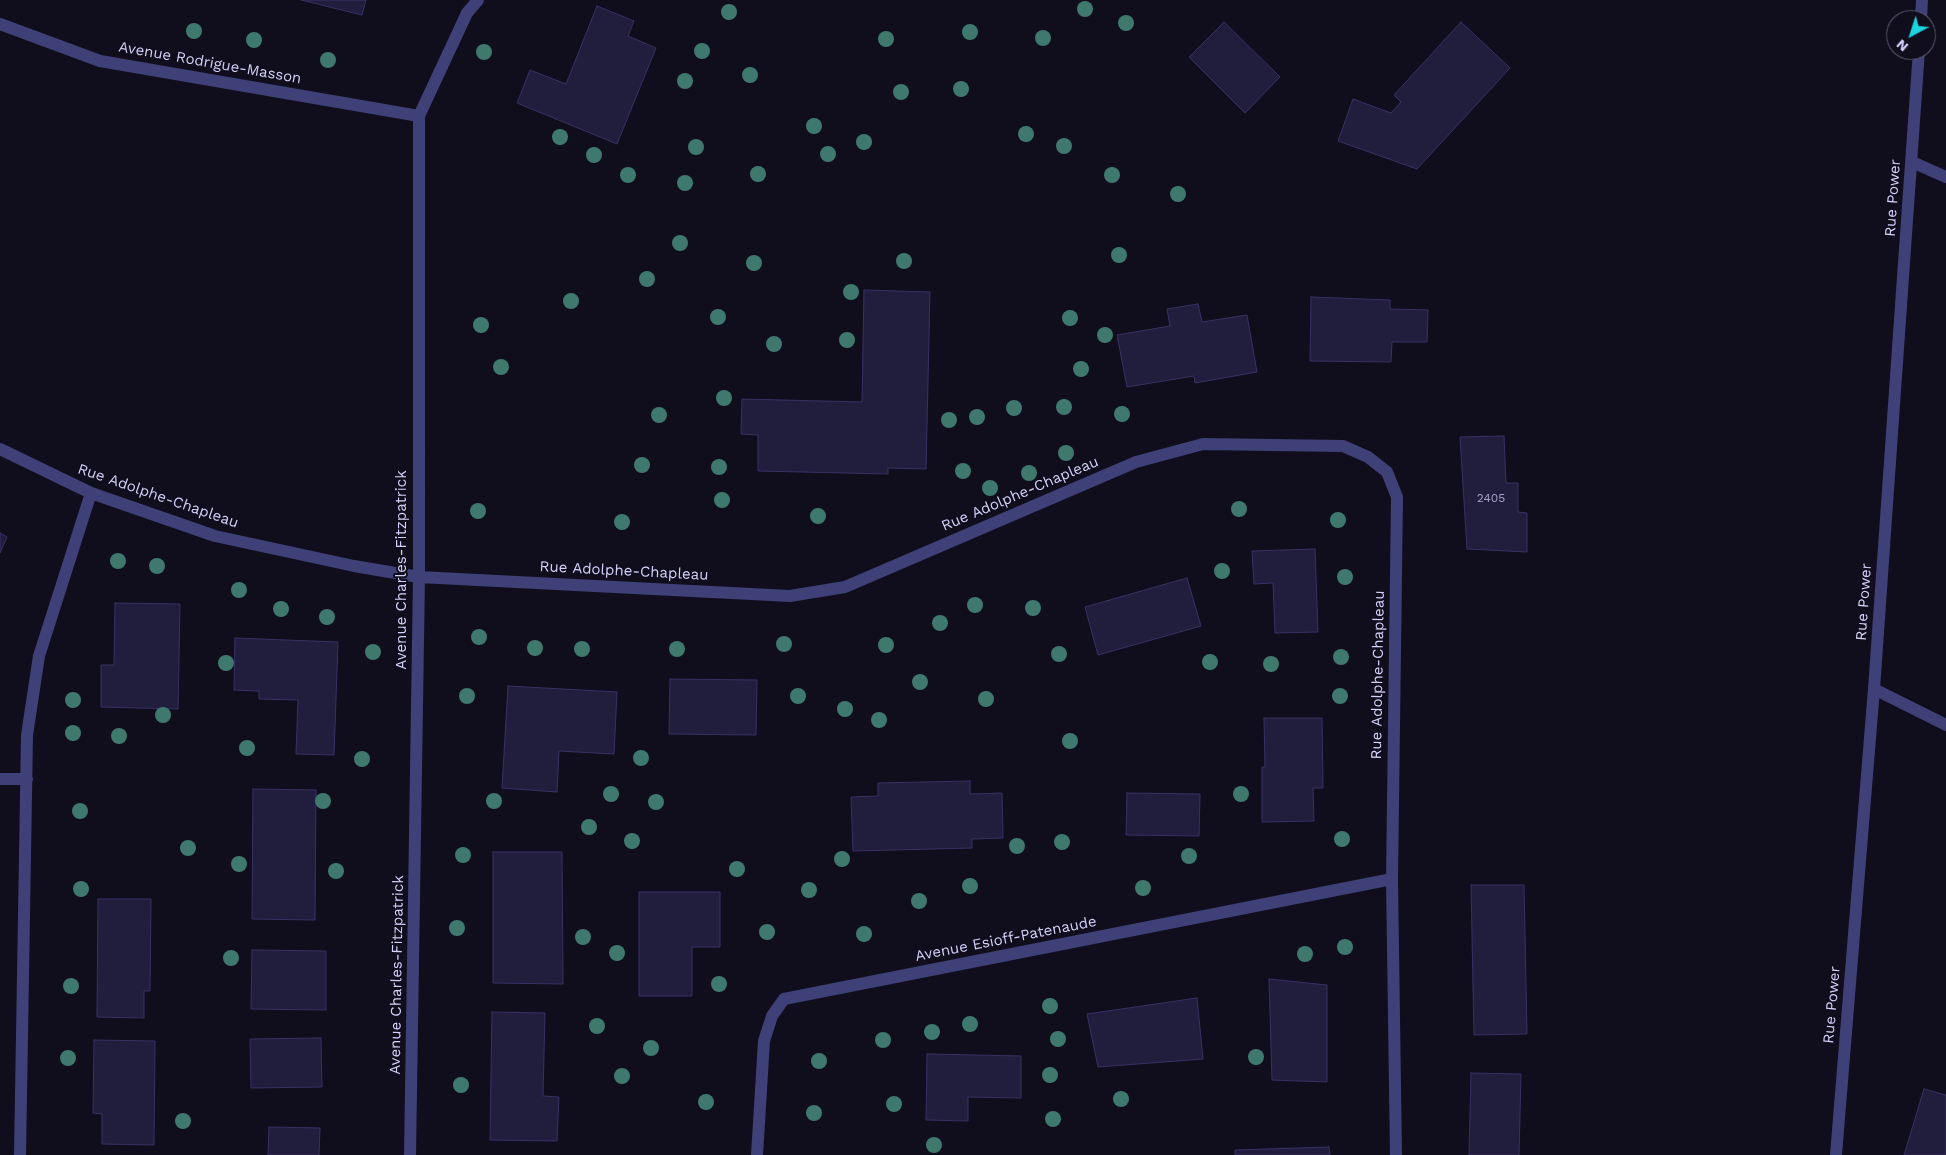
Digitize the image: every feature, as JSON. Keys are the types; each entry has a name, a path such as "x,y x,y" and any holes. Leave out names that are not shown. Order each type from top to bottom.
{"street":[{"name":"Avenue Charles-Fitzpatrick","path":"410,1155 420,577 419,116 467,13 478,0"},
{"name":"Avenue Rodrigue-Masson","path":"0,24 100,61 419,116"},
{"name":"Rue Power","path":"1836,1155 1874,689 1918,60"},
{"path":"1912,162 1946,177"},
{"name":"Rue Adolphe-Chapleau","path":"0,449 91,493 215,536 354,566 420,577 790,596 845,587 1146,459 1203,444 1343,446 1368,457 1387,472 1397,497 1392,879 1396,1155"},
{"path":"20,1155 27,735 39,656 91,493"},
{"path":"1874,689 1946,725"},
{"path":"0,779 27,779"},
{"name":"Avenue Esioff-Patenaude","path":"757,1155 764,1040 772,1016 784,999 1392,879"}],"building":[{"path":"301,0 366,0 362,15"},
{"path":"597,6 634,21 628,36 656,48 617,144 517,103 530,70 566,84"},
{"path":"1224,22 1280,77 1245,113 1189,57"},
{"path":"1461,22 1510,68 1417,169 1338,141 1353,99 1391,113 1401,102 1394,95"},
{"path":"864,290 930,292 926,469 888,468 888,474 758,471 758,435 741,434 742,399 862,402"},
{"path":"1311,297 1390,300 1390,309 1428,310 1427,342 1392,342 1391,362 1310,361"},
{"path":"1198,304 1202,322 1247,315 1257,372 1195,383 1194,376 1127,387 1117,335 1170,326 1167,309"},
{"path":"1504,436 1506,483 1518,483 1518,512 1527,513 1527,552 1467,549 1460,437"},
{"path":"0,533 7,537 0,553"},
{"path":"1315,549 1318,632 1275,633 1273,583 1254,584 1252,551"},
{"path":"1187,578 1201,626 1098,655 1085,607"},
{"path":"115,603 180,604 178,709 101,707 101,665 114,665"},
{"path":"235,638 338,642 334,755 296,754 298,700 259,699 259,691 234,690"},
{"path":"670,679 757,680 756,735 669,734"},
{"path":"508,686 617,692 614,754 559,751 557,792 502,788"},
{"path":"1264,718 1322,718 1323,788 1313,788 1314,821 1262,822 1262,767 1265,767"},
{"path":"970,781 970,794 1002,793 1003,838 972,839 972,848 853,851 851,797 878,796 878,783"},
{"path":"253,789 316,790 315,920 252,919"},
{"path":"1127,793 1200,794 1199,836 1126,835"},
{"path":"493,852 562,852 563,984 493,983"},
{"path":"1471,885 1524,885 1527,1034 1474,1035"},
{"path":"639,892 720,892 720,947 692,947 692,996 639,996"},
{"path":"98,899 151,899 150,991 144,991 144,1018 97,1017"},
{"path":"252,950 326,951 326,1010 251,1009"},
{"path":"1269,979 1327,985 1327,1082 1272,1080"},
{"path":"1197,998 1203,1059 1098,1067 1087,1014"},
{"path":"492,1012 545,1013 543,1096 559,1097 557,1141 490,1140"},
{"path":"321,1038 322,1087 251,1088 250,1039"},
{"path":"94,1040 155,1041 154,1145 102,1144 102,1114 93,1113"},
{"path":"927,1054 1021,1056 1021,1098 968,1097 968,1121 926,1120"},
{"path":"1471,1073 1521,1074 1519,1155 1469,1155"},
{"path":"1924,1089 1946,1095 1946,1155 1904,1155"},
{"path":"269,1127 320,1128 319,1155 268,1155"},
{"path":"1329,1147 1330,1155 1235,1155 1235,1150"}]}
